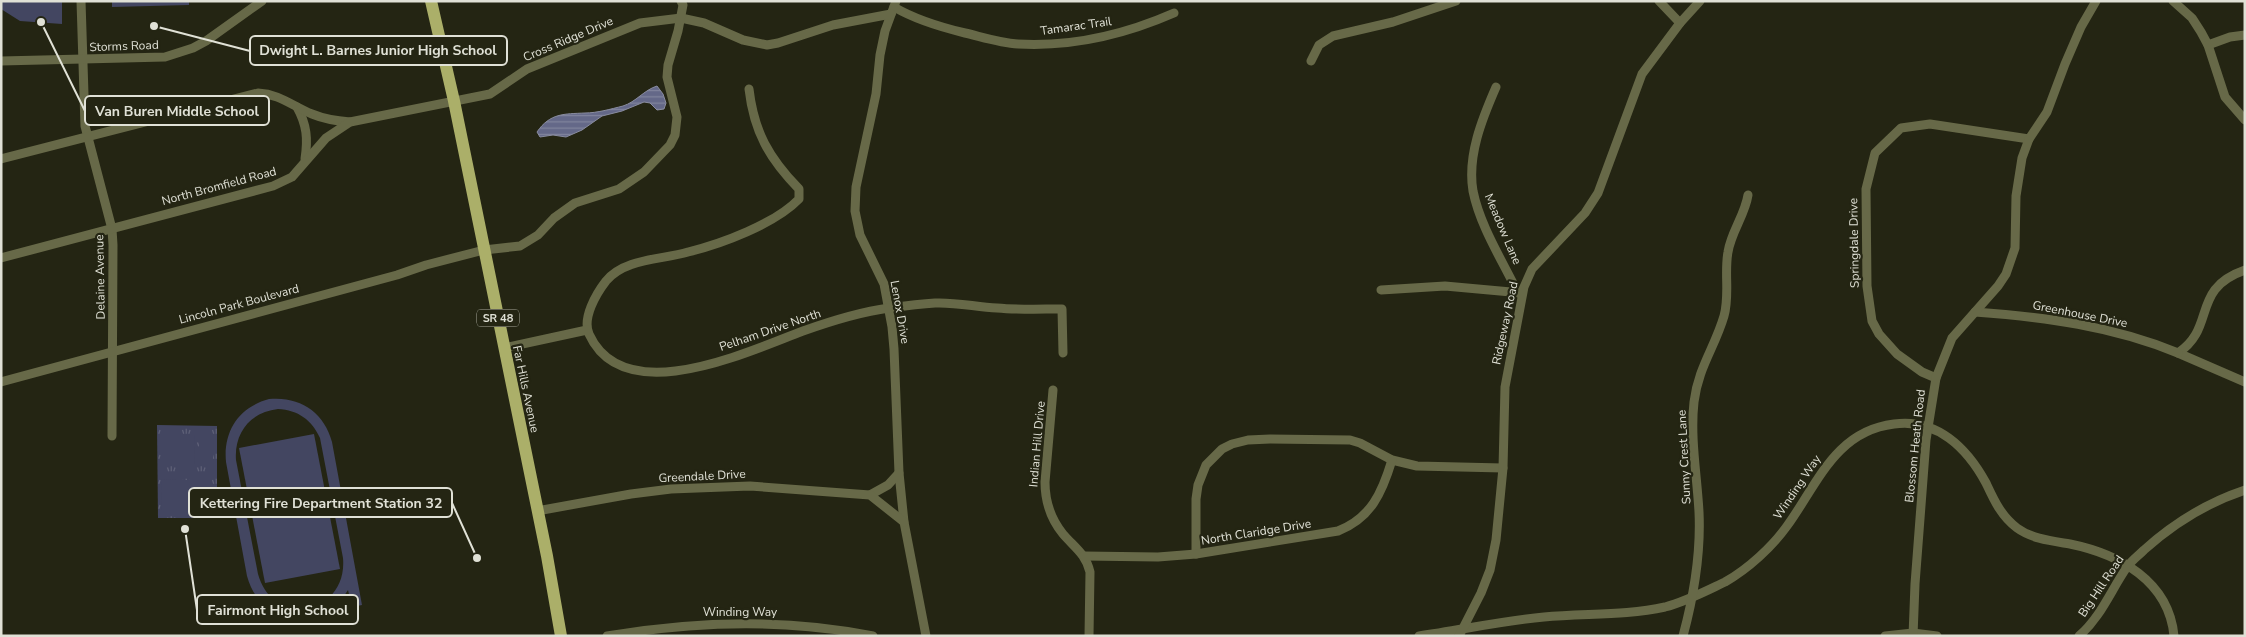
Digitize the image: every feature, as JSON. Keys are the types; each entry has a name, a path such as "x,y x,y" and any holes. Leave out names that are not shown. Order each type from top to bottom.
{"main road":[{"name":"Far Hills Avenue","path":"431,1 454,101 561,636"}],"street":[{"name":"Delaine Avenue","path":"81,1 84,118 112,229 114,263 112,436"},
{"name":"Storms Road","path":"1,61 149,58 180,53 206,41 262,1"},
{"path":"681,18 682,1"},
{"path":"1311,61 1319,46 1333,36 1392,22 1456,1"},
{"path":"1659,1 1680,23"},
{"name":"Ridgeway Road","path":"1461,632 1475,608 1490,570 1501,505 1504,468 1505,388 1520,293 1532,269 1590,206 1598,193 1642,74 1680,23 1700,1"},
{"name":"Blossom Heath Road","path":"1913,634 1915,584 1928,426 1936,378 1941,361 1952,338 1998,286 2012,260 2017,232 2018,173 2029,139 2047,112 2069,54 2096,1"},
{"path":"2173,1 2192,18 2208,45 2225,97 2245,120"},
{"name":"Cross Ridge Drive","path":"454,101 497,91 528,69 627,27 656,19 681,18 704,23 743,40 767,44 778,43 894,7"},
{"name":"Tamarac Trail","path":"894,7 939,27 1002,42 1030,44 1061,43 1106,36 1144,25 1174,13"},
{"name":"Lenox Drive","path":"894,7 880,55 876,94 855,201 856,223 860,235 881,276 888,308 894,349 899,473 904,522 926,636"},
{"name":"Lincoln Park Boulevard","path":"1,382 397,275 426,265 484,250 520,246 529,242 554,218 575,203 608,193 632,181 670,146 677,125 668,87 668,65 681,18"},
{"path":"2208,45 2230,37 2245,35"},
{"name":"Meadow Lane","path":"1496,87 1476,141 1472,172 1473,190 1487,229 1520,293"},
{"path":"504,348 587,330 587,319 598,292 614,273 631,264 687,253 740,234 796,202 800,195 799,189 773,162 765,148 748,89"},
{"path":"1,159 258,93 278,96 321,118 350,122"},
{"name":"North Bromfield Road","path":"1,258 273,186 292,177 305,159 326,138 350,122 454,101"},
{"path":"297,107 305,122 308,140 305,159"},
{"name":"Springdale Drive","path":"1936,378 1922,372 1897,354 1879,334 1872,321 1867,286 1866,189 1875,152 1901,128 1930,124 2029,139"},
{"name":"Sunny Crest Lane","path":"1683,636 1694,596 1699,534 1694,453 1694,401 1701,369 1724,316 1727,301 1727,255 1729,244 1743,215 1748,195"},
{"path":"2178,353 2196,336 2201,326 2207,301 2217,286 2234,274 2245,270"},
{"path":"1381,290 1445,286 1520,293"},
{"name":"Pelham Drive North","path":"587,330 602,352 623,367 644,373 721,361 758,350 837,320 888,308 936,303 1014,309 1062,309 1064,353"},
{"name":"Greenhouse Drive","path":"1975,312 2057,320 2132,336 2178,353 2245,382"},
{"name":"Indian Hill Drive","path":"1053,390 1044,482 1045,495 1051,515 1058,528 1084,556 1090,572 1089,636"},
{"name":"Winding Way","path":"1419,636 1461,632 1548,616 1647,610 1664,607 1694,596 1740,573 1774,541 1790,521 1822,470 1844,446 1864,433 1882,426 1912,423 1928,426 1944,434 1964,450 1986,483 1999,510 2016,528 2036,538 2100,551 2128,565 2147,580 2158,593 2170,618 2174,636"},
{"path":"1196,554 1196,499 1198,485 1206,465 1213,456 1232,444 1248,440 1270,439 1350,440 1360,443 1392,460 1417,466 1504,468"},
{"name":"North Claridge Drive","path":"1084,556 1158,557 1196,554 1338,531 1349,527 1363,517 1378,498 1392,460"},
{"path":"899,473 888,485 870,494 904,522"},
{"name":"Greendale Drive","path":"537,511 631,494 711,487 794,488 870,494"},
{"name":"Big Hill Road","path":"2080,636 2097,617 2128,565 2155,540 2188,515 2245,490"},
{"name":"Winding Way","path":"606,636 684,625 727,622 807,626 873,636"},
{"path":"1885,636 1913,634 1936,636"}],"green space":[{"path":"1,1 62,1 62,24 20,21 1,9"},
{"path":"112,1 189,1 189,5 112,7"},
{"path":"269,399 280,399 300,403 317,414 328,431 332,442 362,605 352,607 348,590 336,604 323,614 308,619 293,619 278,615 265,606 254,593 247,576 226,462 226,451 227,440 235,422 241,414 258,403","holes":["278,409 304,417 313,426 320,438 343,558 341,577 334,592 322,603 308,608 293,608 278,603 266,591 258,574 236,460 238,441 246,425 260,414"]},
{"path":"157,425 217,426 217,518 158,518"},
{"path":"162,434 176,434 176,464 162,464"},
{"path":"180,434 195,434 194,464 180,464"},
{"path":"199,434 213,434 213,464 199,464"},
{"path":"314,434 340,569 265,583 239,448"},
{"path":"176,479 176,510 162,510 161,480"},
{"path":"180,480 194,480 194,510 180,510"},
{"path":"198,480 212,480 212,510 198,510"}],"shaded area":[{"path":"657,86 663,94 666,103 664,109 657,110 650,103 644,102 622,111 602,116 582,130 566,137 553,135 540,137 537,132 552,118 564,114 599,112 623,106"}],"place":[{"name":"Van Buren Middle School","path":"41,22"},
{"name":"Dwight L. Barnes Junior High School","path":"154,26"},
{"name":"Fairmont High School","path":"185,529"},
{"name":"Kettering Fire Department Station 32","path":"477,558"}]}
